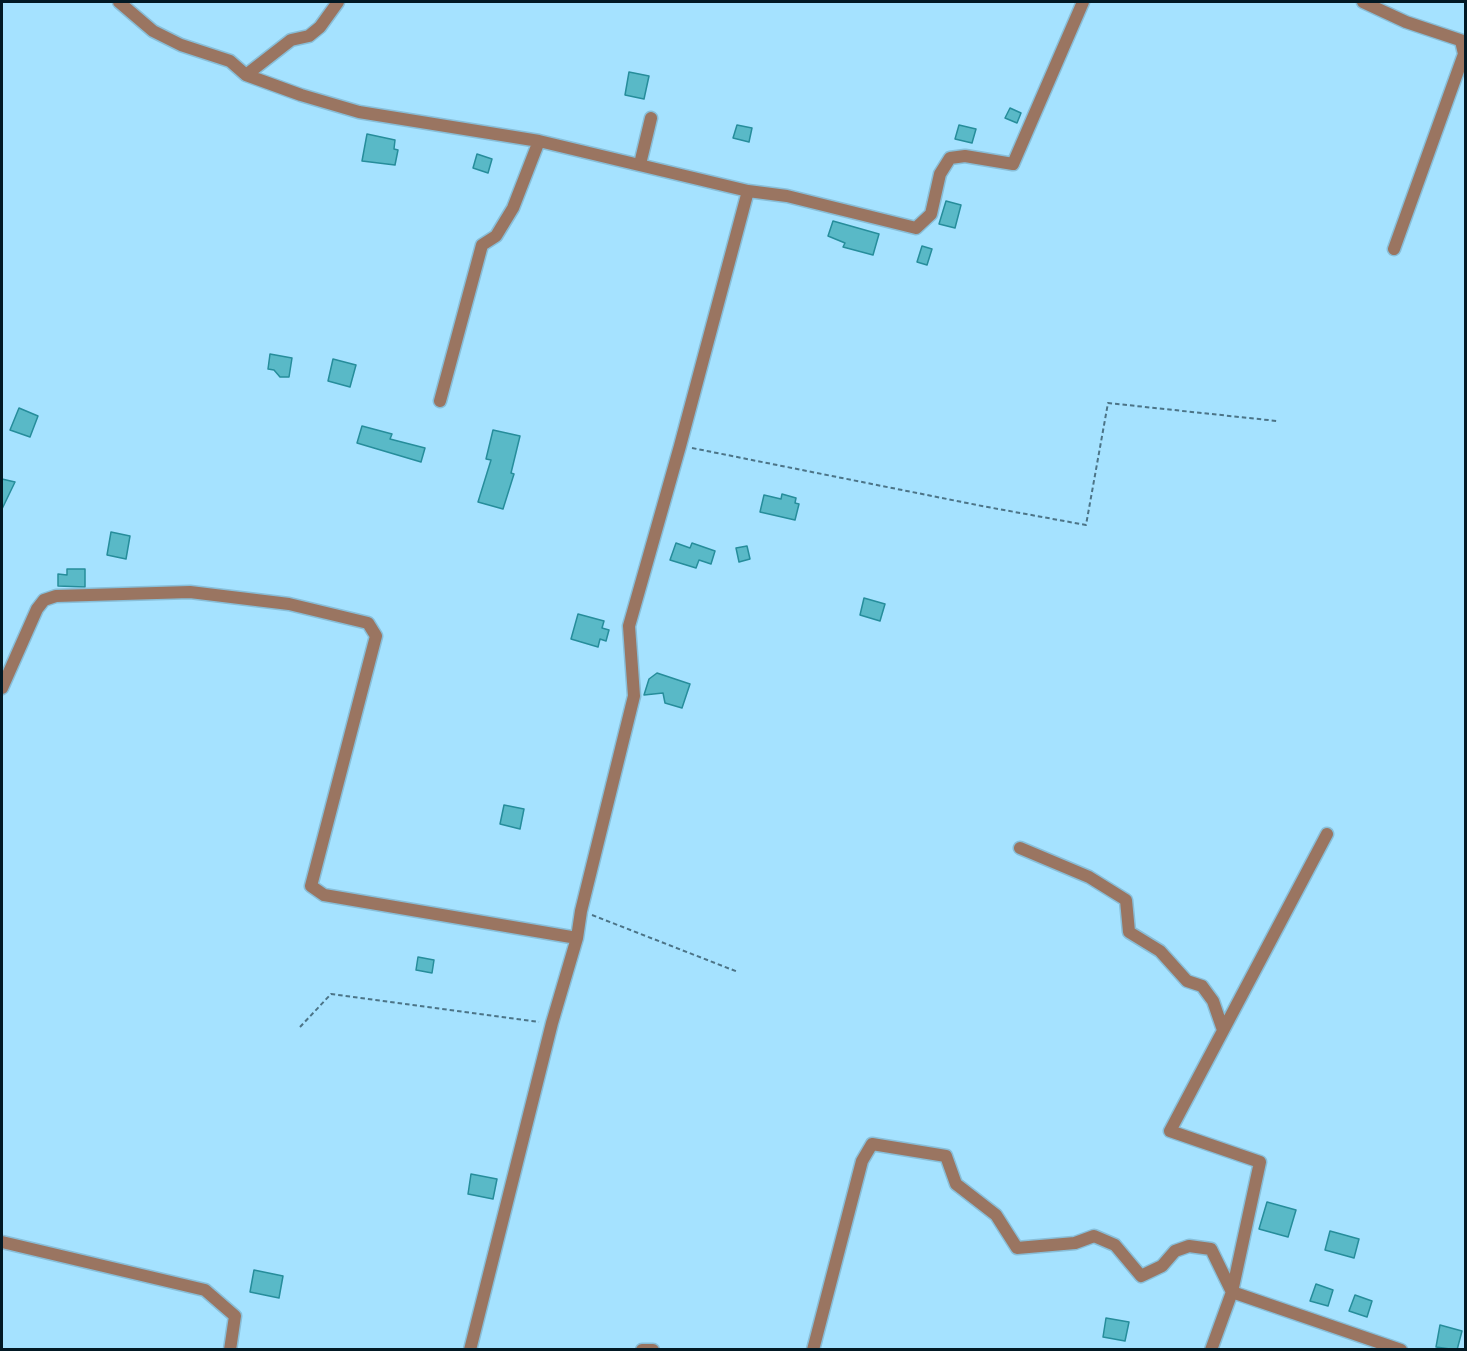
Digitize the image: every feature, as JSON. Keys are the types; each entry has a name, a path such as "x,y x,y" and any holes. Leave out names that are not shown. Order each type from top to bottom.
{"street":[{"path":"119,2 153,30 181,45 230,61 246,75 358,112 539,141 748,191 787,196 916,228 931,214 940,174 950,158 965,156 1013,164 1083,2"},
{"path":"246,75 291,40 309,36 320,27 338,2"},
{"path":"1362,2 1406,22 1463,41 1464,54 1394,249"},
{"path":"640,164 651,118"},
{"path":"440,401 482,245 496,236 513,208 539,141"},
{"path":"470,1350 552,1023 577,938 581,910 634,696 629,627 748,191"},
{"path":"2,688 37,609 44,600 56,596 190,592 289,604 368,623 376,636 311,886 324,895 577,938"},
{"path":"1211,1350 1232,1292 1260,1162 1170,1131 1327,834"},
{"path":"1020,848 1089,877 1126,900 1129,932 1160,951 1187,981 1202,986 1213,1001 1223,1030"},
{"path":"813,1350 862,1161 872,1144 946,1156 956,1184 996,1215 1017,1248 1075,1243 1094,1236 1115,1245 1141,1276 1162,1266 1175,1251 1189,1246 1211,1250 1232,1292 1401,1350"},
{"path":"2,1242 205,1290 235,1316 230,1350"},
{"path":"642,1350 653,1350"}],"path":[{"path":"680,446 1086,525 1108,403 1277,421"},
{"path":"581,910 738,972"},
{"path":"300,1027 331,994 552,1023"}],"building":[{"path":"629,72 649,76 644,99 625,95"},
{"path":"1010,108 1021,113 1017,123 1005,118"},
{"path":"737,125 752,128 749,142 733,138"},
{"path":"959,125 976,129 972,143 955,139"},
{"path":"367,134 395,140 394,149 398,150 395,165 362,161"},
{"path":"477,154 492,159 488,173 473,168"},
{"path":"946,201 961,205 955,228 939,224"},
{"path":"833,221 879,234 873,255 843,247 845,243 828,236"},
{"path":"922,246 932,249 927,265 917,262"},
{"path":"270,354 292,358 289,377 280,377 274,370 268,369"},
{"path":"333,359 356,365 350,387 328,381"},
{"path":"19,408 38,416 30,437 10,430"},
{"path":"362,426 392,434 390,439 425,448 421,462 357,443"},
{"path":"493,430 520,436 511,473 514,474 503,509 478,502 491,460 486,459"},
{"path":"2,479 15,482 2,509"},
{"path":"782,494 796,498 795,503 799,504 795,520 760,512 764,495 781,499"},
{"path":"111,532 130,536 126,559 107,555"},
{"path":"676,543 690,548 692,543 715,551 711,564 699,560 696,568 670,560"},
{"path":"747,546 750,559 739,562 736,548"},
{"path":"67,569 85,569 85,587 58,586 58,574 67,575"},
{"path":"864,598 885,604 880,621 860,615"},
{"path":"578,614 604,621 602,628 609,630 606,641 600,639 598,647 571,639"},
{"path":"657,673 690,684 682,708 665,703 663,693 644,695 649,679"},
{"path":"504,805 524,809 520,829 500,824"},
{"path":"418,957 434,960 432,973 416,970"},
{"path":"471,1174 497,1179 493,1199 468,1194"},
{"path":"1267,1202 1296,1210 1288,1237 1259,1229"},
{"path":"1330,1231 1359,1239 1354,1258 1325,1250"},
{"path":"254,1270 283,1276 279,1298 250,1292"},
{"path":"1316,1284 1333,1290 1328,1306 1310,1301"},
{"path":"1355,1295 1372,1301 1367,1317 1349,1311"},
{"path":"1106,1318 1129,1322 1125,1341 1103,1337"},
{"path":"1440,1325 1462,1331 1457,1350 1436,1347"}]}
